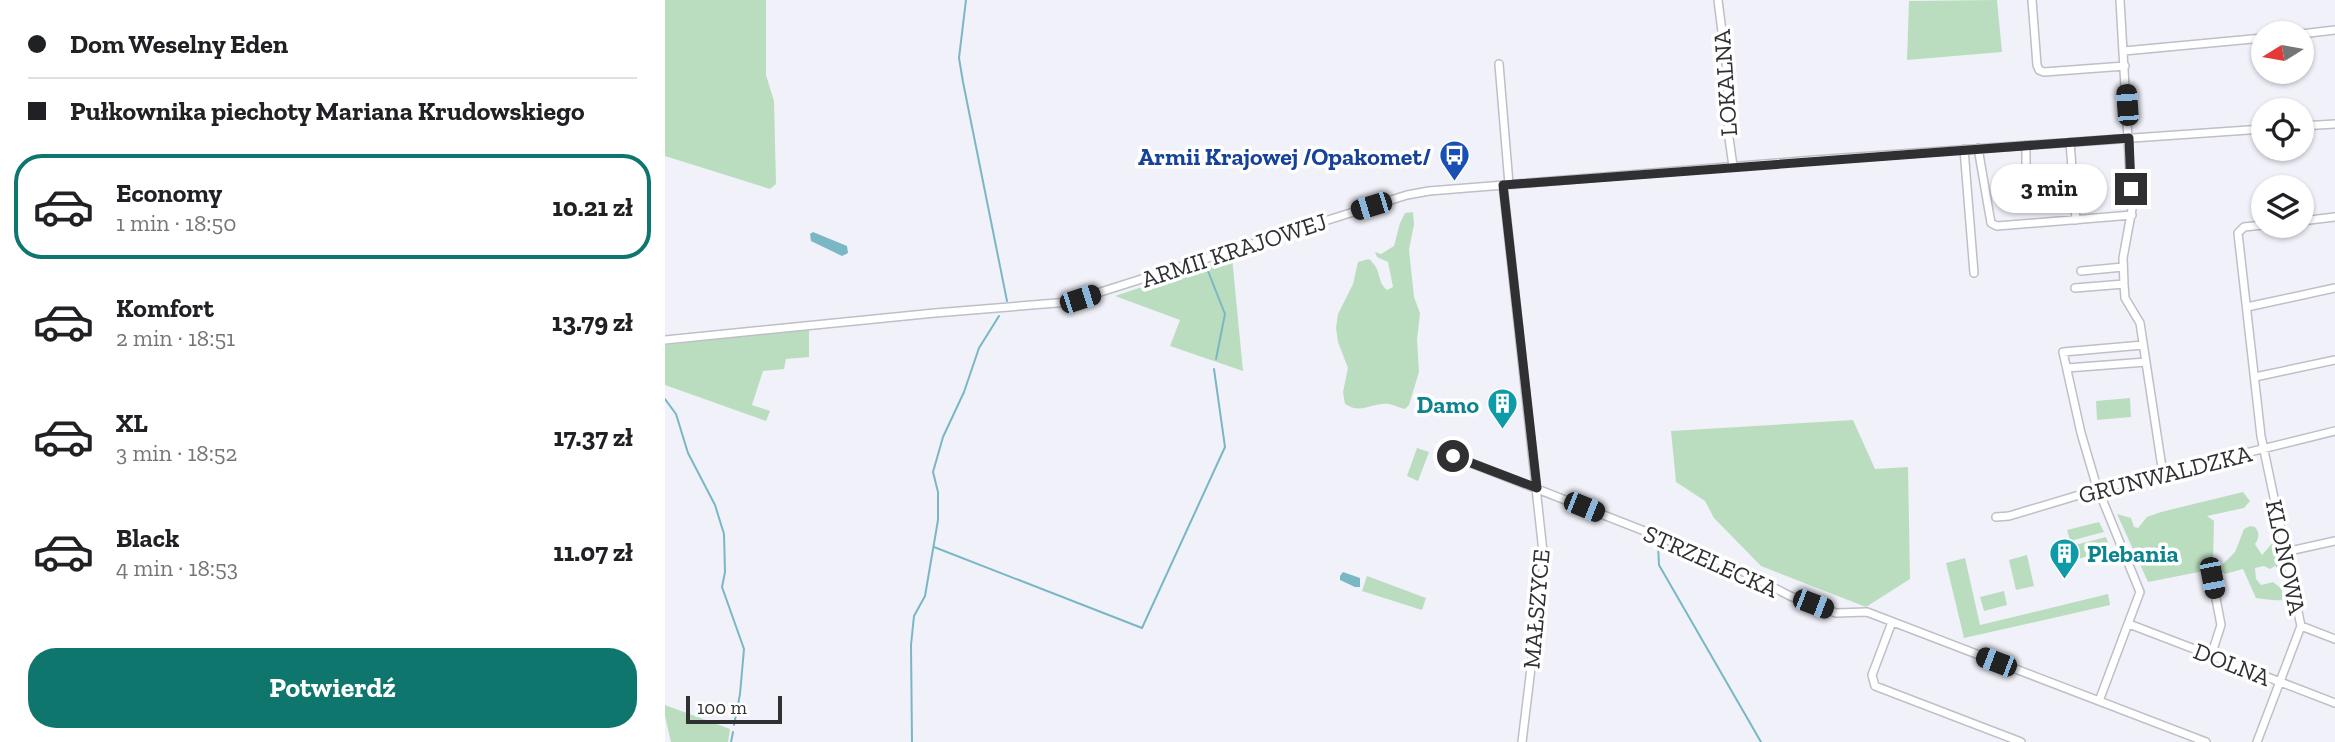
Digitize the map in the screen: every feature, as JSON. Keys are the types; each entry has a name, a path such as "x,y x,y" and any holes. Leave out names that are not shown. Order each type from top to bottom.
{"street":[{"name":"LOKALNA","path":"1718,0 1727,71 1729,138 1733,166"},
{"path":"2032,0 2039,70 2045,72 2125,66"},
{"path":"2120,0 2132,215 2123,267 2125,298 2140,323 2163,474"},
{"path":"2314,32 2335,30"},
{"path":"2124,51 2251,39"},
{"name":"MAŁSZYCE","path":"1499,64 1506,184 1544,573 1522,742"},
{"path":"2314,126 2335,124"},
{"name":"ARMII KRAJOWEJ","path":"665,340 1069,302 1417,192 1733,166 2251,130"},
{"path":"2070,142 2075,220"},
{"path":"2021,178 2026,177 2026,145"},
{"path":"1978,148 1991,223 1997,226 2132,215"},
{"path":"1964,149 1974,273"},
{"path":"2314,219 2335,217"},
{"name":"KLONOWA","path":"2251,227 2240,229 2238,233 2263,449 2301,626 2257,742"},
{"path":"2081,271 2123,267"},
{"path":"2075,288 2124,284"},
{"path":"2247,307 2335,288"},
{"path":"2099,701 2140,592 2099,489 2081,433 2063,352 2143,345"},
{"path":"2255,377 2335,360"},
{"path":"2067,368 2146,362"},
{"name":"GRUNWALDZKA","path":"1996,517 2009,516 2099,489 2335,431"},
{"name":"STRZELECKA","path":"1453,456 1738,569 1790,596 1824,609 1836,613 1867,612 2206,742"},
{"path":"2285,552 2335,541"},
{"path":"2211,656 2221,625 2212,578"},
{"path":"1892,622 1872,674 1875,686 2007,740 2021,742"},
{"name":"DOLNA","path":"2129,624 2335,703"},
{"path":"2301,626 2335,639"}],"green space":[{"path":"665,0 766,0 766,75 774,101 776,184 770,189 665,156"},
{"path":"1997,0 2002,52 1907,60 1909,1"},
{"path":"1413,212 1414,224 1409,250 1414,297 1420,313 1417,340 1419,372 1409,405 1405,409 1389,404 1351,407 1345,404 1343,392 1348,368 1338,342 1338,314 1353,284 1358,262 1369,259 1384,287 1387,290 1393,287 1388,262 1377,257 1375,252 1381,254 1394,246 1405,213"},
{"path":"1232,257 1243,371 1170,346 1180,320 1115,296"},
{"path":"809,328 809,357 786,359 784,369 763,371 752,405 770,411 766,421 665,385 665,345"},
{"path":"2130,398 2131,417 2097,420 2096,401"},
{"path":"1853,420 1875,469 1908,467 1910,579 1866,607 1761,566 1714,518 1705,501 1676,482 1671,431"},
{"path":"1417,448 1429,452 1418,481 1407,476"},
{"path":"2243,492 2250,501 2244,508 2207,516 2214,521 2213,563 2209,570 2148,582 2117,514 2131,518 2134,527 2138,528 2147,517 2161,512"},
{"path":"2099,522 2104,532 2070,541 2067,530"},
{"path":"2250,526 2258,531 2255,544 2262,555 2275,540 2279,547 2283,560 2282,573 2275,566 2270,569 2264,566 2255,568 2256,579 2261,585 2273,582 2282,589 2282,600 2256,598 2243,569 2225,574 2218,569 2235,552 2244,529"},
{"path":"2106,537 2111,551 2074,558 2071,546"},
{"path":"2027,555 2034,586 2016,590 2009,560"},
{"path":"1965,558 1980,625 2108,594 2110,605 1964,638 1946,563"},
{"path":"1367,576 1426,598 1422,610 1362,591"},
{"path":"2004,591 2007,605 1984,611 1980,597"},
{"path":"665,705 730,729 728,742 671,742"}],"water":[{"path":"813,232 847,246 848,253 842,256 811,241 810,234"},
{"path":"1343,572 1360,578 1360,587 1340,580"}],"waterway":[{"path":"966,0 959,58 1007,301"},
{"path":"1206,266 1225,314 1216,359"},
{"path":"912,742 911,645 914,616 925,596 938,520 938,492 933,472 943,437 964,392 979,348 999,316"},
{"path":"934,547 1142,628 1225,447 1214,369"},
{"path":"665,399 676,414 688,453 715,505 724,534 725,572 722,587 744,649 734,725"},
{"path":"1658,544 1659,565 1761,742"},
{"path":"731,742 733,732"}],"place":[{"name":"Armii Krajowej /Opakomet/","path":"1454,183"},
{"name":"Damo","path":"1502,431"},
{"name":"Plebania","path":"2064,580"}],"route":[{"path":"1453,456 1537,488 1503,185 2129,138 2131,189"}]}
